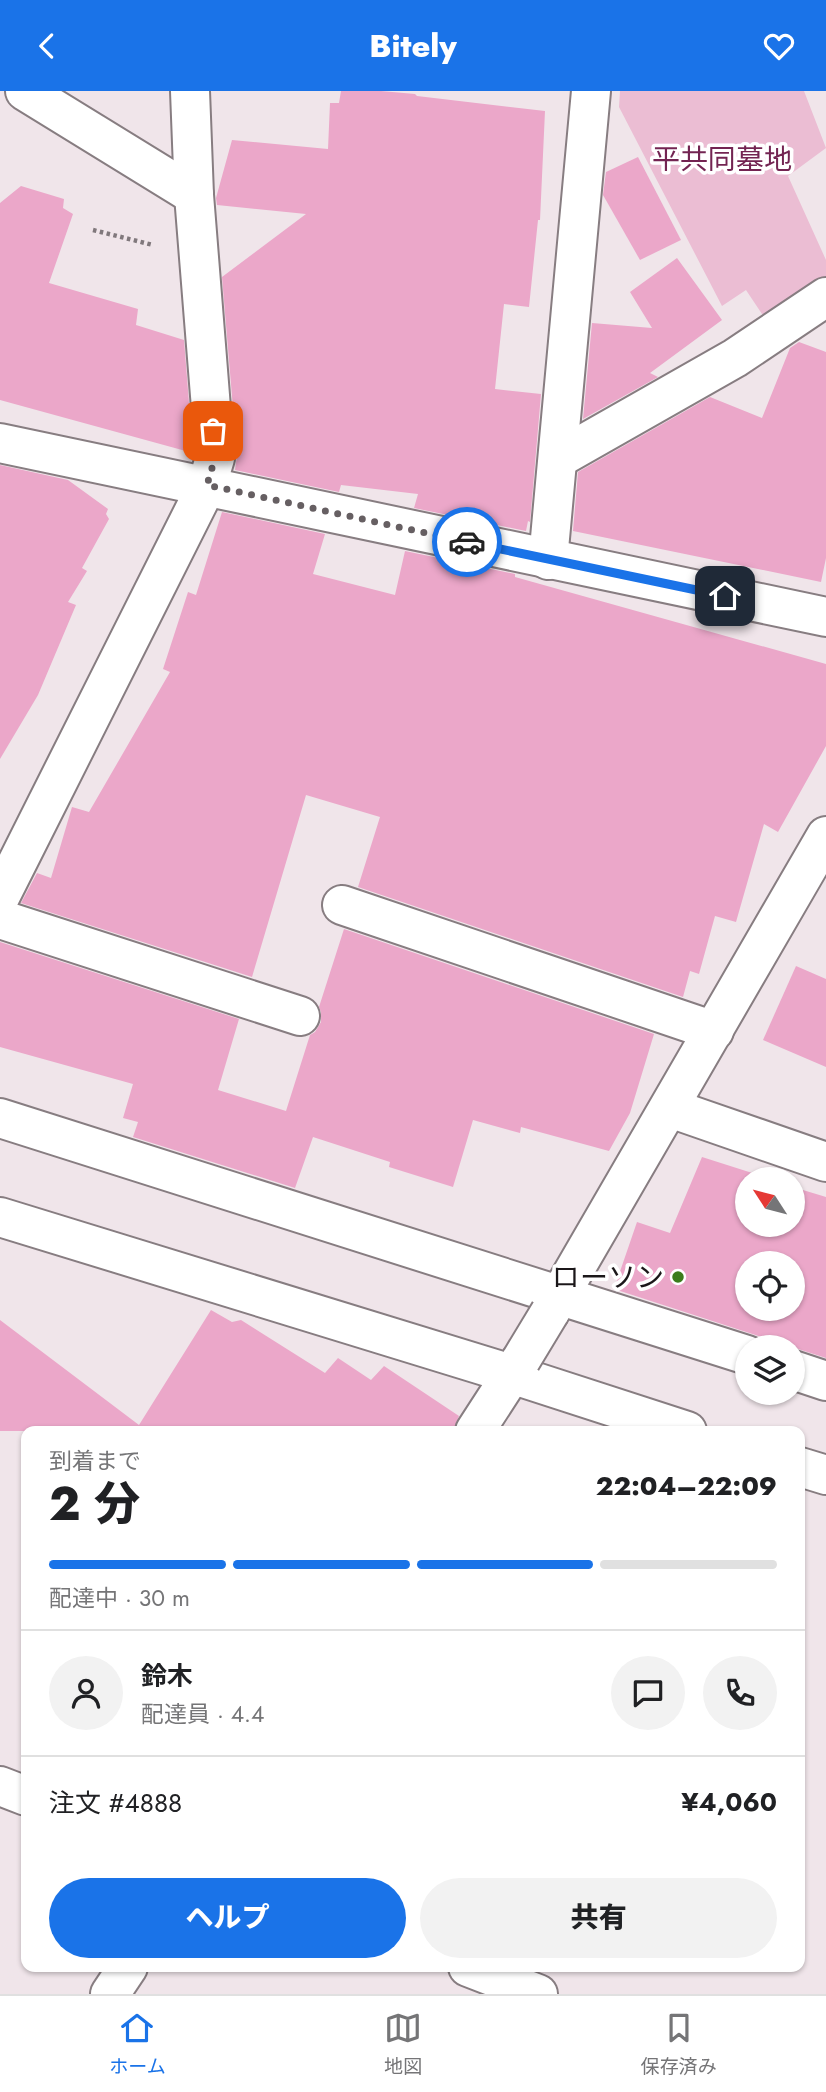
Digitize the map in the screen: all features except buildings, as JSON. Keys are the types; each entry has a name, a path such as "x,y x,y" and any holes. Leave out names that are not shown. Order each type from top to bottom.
{"street":[{"path":"25,91 194,195"},
{"path":"0,897 207,485 215,458 194,195 190,91"},
{"path":"548,560 559,458 582,92"},
{"path":"559,458 736,358 826,297"},
{"path":"0,443 826,617"},
{"path":"478,1426 555,1304 826,835"},
{"path":"342,905 714,1031"},
{"path":"0,919 300,1016"},
{"path":"670,1108 826,1162"},
{"path":"0,1118 555,1304 735,1353"},
{"path":"0,1217 516,1367 675,1426"},
{"path":"805,1374 826,1381"},
{"path":"805,1469 826,1475"},
{"path":"0,1786 21,1794"},
{"path":"110,1994 125,1972"},
{"path":"481,1972 538,1994"}],"path":[{"path":"93,230 158,247"}],"green space":[{"name":"平共同墓地","path":"620,91 804,91 826,148 788,176 826,260 826,278 764,317 746,290 722,306 619,107"}],"way so far":[{"path":"213,431 215,458 207,485 467,542"}],"place":[{"name":"ローソン","path":"678,1277"}],"route":[{"path":"467,542 725,596"}]}
